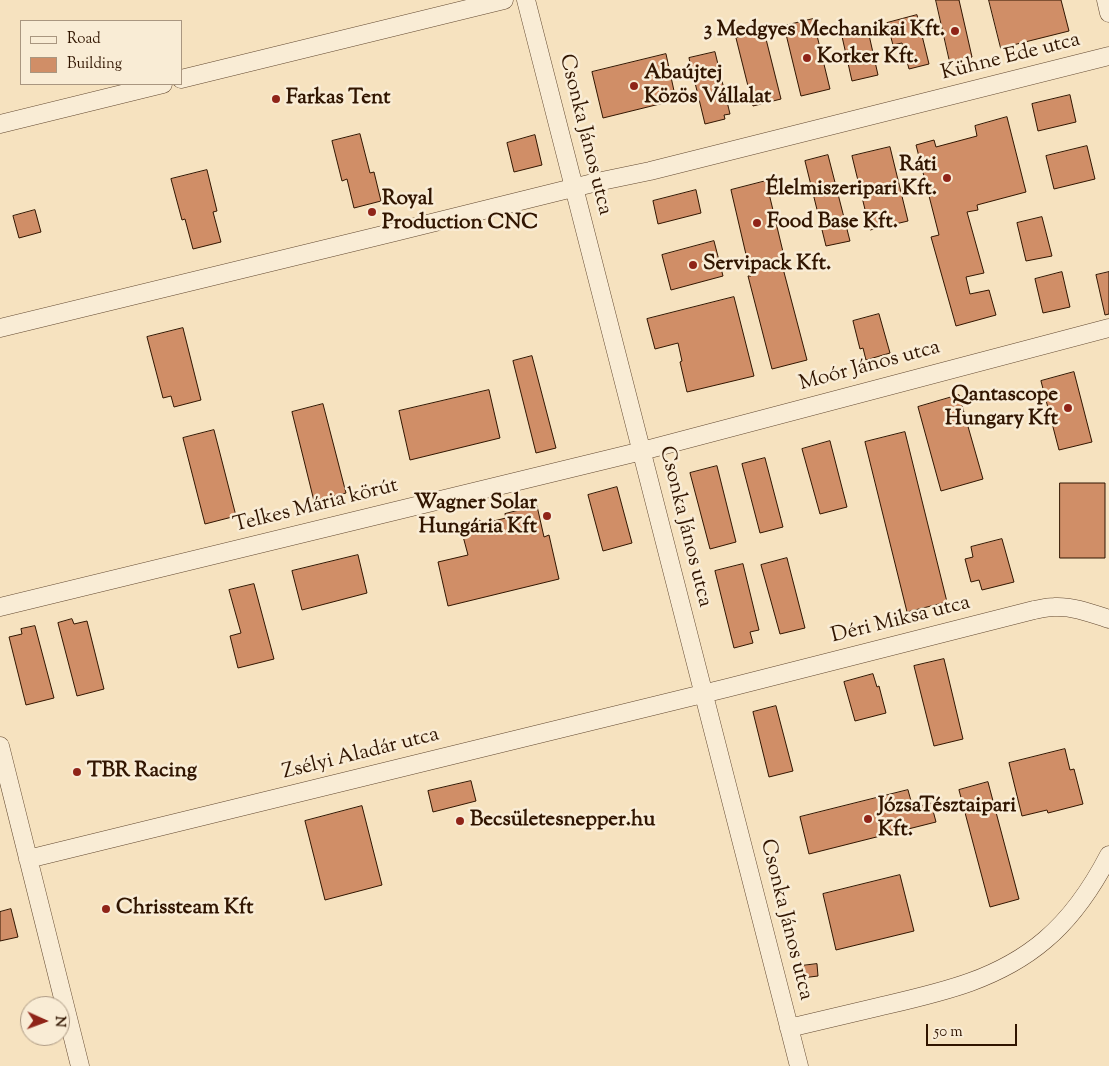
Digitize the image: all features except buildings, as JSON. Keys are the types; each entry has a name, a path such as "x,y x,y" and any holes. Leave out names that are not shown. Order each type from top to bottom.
{"street":[{"path":"182,79 504,0"},
{"name":"Csonka János utca","path":"526,0 799,1066"},
{"path":"1106,0 1109,13"},
{"name":"Kühne Ede utca","path":"574,187 650,171 1109,56"},
{"path":"0,124 159,85"},
{"path":"0,328 574,187"},
{"name":"Moór János utca","path":"642,451 1109,328"},
{"name":"Telkes Mária körút","path":"0,607 642,451"},
{"name":"Déri Miksa utca","path":"704,694 1053,606 1068,607 1109,619"},
{"name":"Zsélyi Aladár utca","path":"28,859 704,694"},
{"path":"0,746 80,1066"},
{"path":"789,1028 940,993 998,971 1032,950 1063,922 1087,892 1109,855"}],"place":[{"name":"3 Medgyes Mechanikai Kft.","path":"955,31"},
{"name":"Korker Kft.","path":"807,58"},
{"name":"Abaújtej Közös Vállalat","path":"634,86"},
{"name":"Farkas Tent","path":"276,99"},
{"name":"Ráti Élelmiszeripari Kft.","path":"947,178"},
{"name":"Royal Production CNC","path":"372,212"},
{"name":"Food Base Kft.","path":"757,223"},
{"name":"Servipack Kft.","path":"693,265"},
{"name":"Qantascope Hungary Kft","path":"1068,408"},
{"name":"Wagner Solar Hungária Kft","path":"547,516"},
{"name":"TBR Racing","path":"77,772"},
{"name":"JózsaTésztaipari Kft.","path":"868,819"},
{"name":"Becsületesnepper.hu","path":"460,821"},
{"name":"Chrissteam Kft","path":"106,909"}]}
